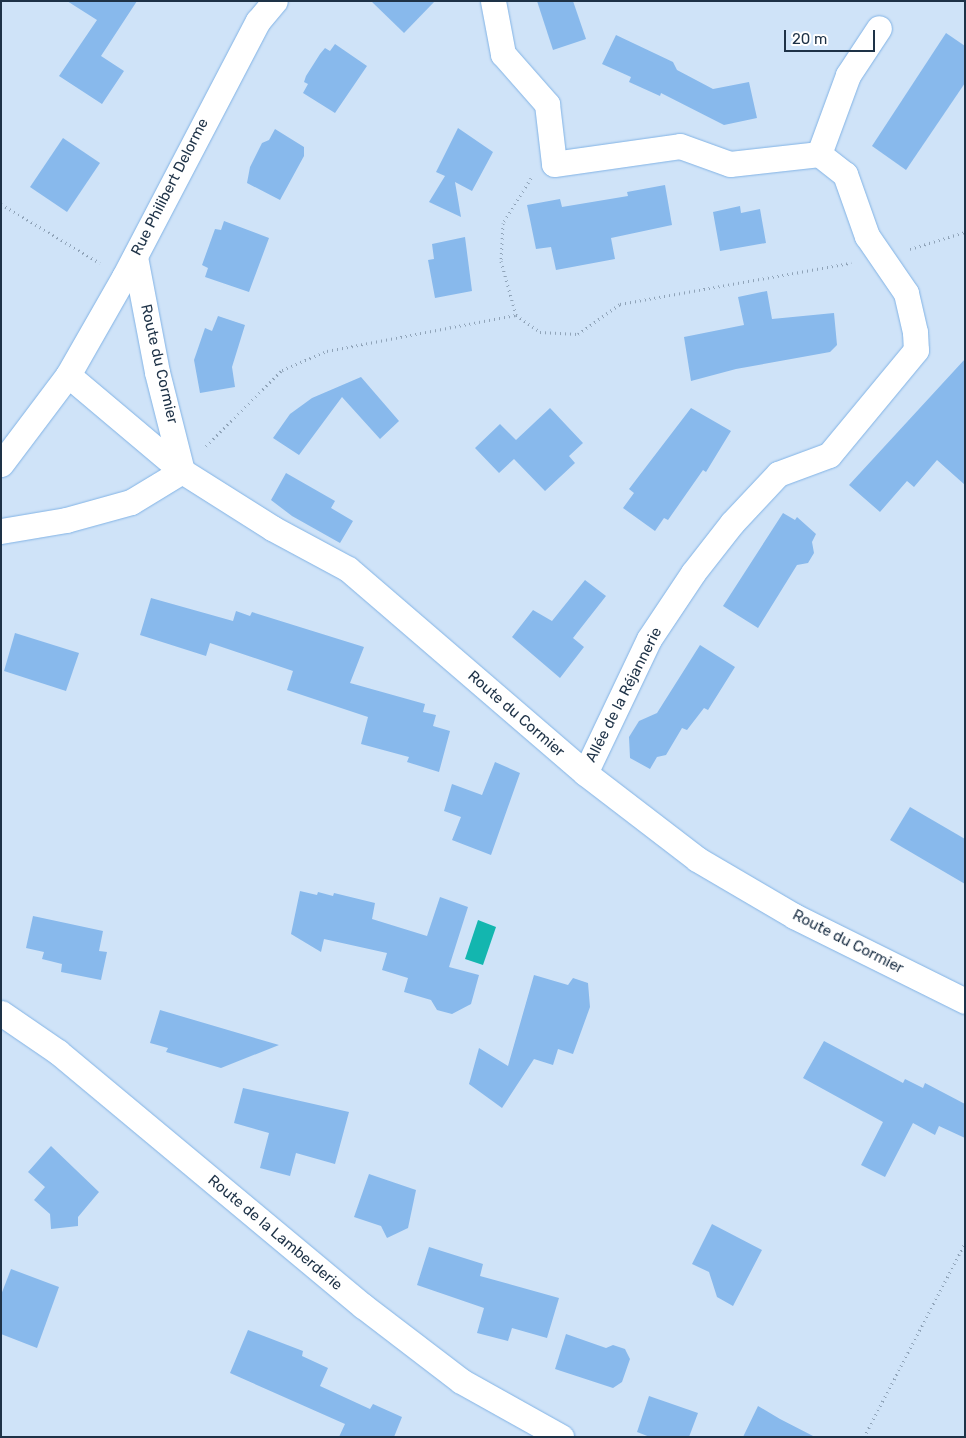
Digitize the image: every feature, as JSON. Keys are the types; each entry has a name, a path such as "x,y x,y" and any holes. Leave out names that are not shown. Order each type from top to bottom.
{"street":[{"name":"Rue Philibert Delorme","path":"1,464 68,375 130,267 253,29 275,1"},
{"path":"493,1 503,54 547,104 554,164 680,146 730,164 819,154 848,76 879,28"},
{"name":"Allée de la Réjannerie","path":"585,774 649,639 732,522 778,474 829,454 916,350 915,332 906,293 884,258 867,236 845,174 819,154"},
{"name":"Route du Cormier","path":"130,267 182,470"},
{"name":"Route du Cormier","path":"68,375 182,470 272,528 348,569 585,774 697,859 794,916 965,1001"},
{"path":"1,531 66,520 131,502 182,470"},
{"name":"Route de la Lamberderie","path":"1,1013 102,1087 363,1306 461,1381 561,1437"}],"path":[{"path":"554,164 527,180 503,223 501,261 516,315 540,332 578,334 620,304 884,258 965,232"},
{"path":"1,204 130,267"},
{"path":"182,470 282,370 327,351 516,315"},
{"path":"864,1437 965,1243"}],"shaded area":[{"path":"478,920 496,927 483,965 465,959"}],"building":[{"path":"67,1 137,1 101,56 124,71 102,104 59,76 97,20"},
{"path":"371,1 435,1 404,33"},
{"path":"537,1 573,1 586,39 553,50"},
{"path":"946,33 965,46 965,83 906,170 872,146"},
{"path":"616,35 673,62 677,70 713,89 749,82 757,118 724,125 661,93 660,96 629,82 631,77 602,64"},
{"path":"335,44 367,66 335,113 303,93 308,84 304,82 306,76 320,54 325,48 330,51"},
{"path":"458,128 493,152 472,191 455,182 461,217 429,202 445,176 436,172"},
{"path":"275,129 304,147 304,156 280,200 247,183 250,167 262,143 269,140"},
{"path":"63,138 100,163 67,212 30,187"},
{"path":"665,185 672,225 611,238 615,259 556,270 551,247 536,249 527,205 560,199 562,207 628,196 627,192"},
{"path":"740,206 741,213 760,209 766,243 720,251 713,212"},
{"path":"224,221 269,238 249,292 205,277 208,268 202,265 215,229 221,230"},
{"path":"465,237 472,291 435,298 428,260 434,259 432,244"},
{"path":"767,291 772,319 834,313 837,345 830,352 736,369 691,381 684,337 744,325 738,297"},
{"path":"218,316 245,325 232,367 235,387 200,393 194,360 205,328 212,331"},
{"path":"965,359 965,485 937,460 914,487 907,481 880,512 849,485"},
{"path":"361,377 399,421 380,439 342,397 299,455 273,438 290,414 312,398"},
{"path":"550,408 583,443 569,456 575,463 545,491 514,459 499,473 475,448 500,424 516,440"},
{"path":"691,408 731,431 706,472 703,470 668,520 664,518 655,531 623,508 634,493 629,489"},
{"path":"286,473 335,501 331,508 353,521 340,543 292,516 271,500"},
{"path":"783,513 795,520 797,517 816,534 812,542 814,553 808,563 797,565 758,628 723,606"},
{"path":"585,580 606,596 573,638 584,647 560,678 512,637 533,610 552,621"},
{"path":"151,598 233,621 236,611 250,616 252,612 364,647 350,683 425,704 423,712 436,715 433,726 450,731 439,772 407,762 409,757 361,744 368,717 287,690 293,671 210,643 206,656 140,635"},
{"path":"15,633 79,653 66,691 4,671"},
{"path":"700,645 735,667 708,710 704,708 687,730 682,728 666,755 657,757 650,769 630,758 629,737 639,721 657,713"},
{"path":"495,762 520,773 491,855 452,840 461,817 444,811 452,784 482,795"},
{"path":"910,807 965,839 965,884 890,840"},
{"path":"300,891 317,895 318,892 333,896 334,893 375,903 372,919 427,936 440,897 468,907 449,967 479,975 471,1004 452,1014 437,1010 431,1000 404,992 408,978 382,970 387,953 324,939 321,952 291,934"},
{"path":"33,916 103,931 99,951 107,952 101,980 61,972 62,964 42,959 44,952 26,948"},
{"path":"534,975 568,985 573,978 588,983 590,1007 573,1054 558,1049 553,1065 534,1059 502,1108 469,1084 479,1048 508,1066"},
{"path":"160,1010 279,1045 221,1068 166,1052 168,1048 150,1043"},
{"path":"824,1041 903,1083 905,1079 923,1088 925,1083 965,1104 965,1138 939,1126 935,1135 913,1123 885,1177 861,1165 883,1122 803,1078"},
{"path":"243,1088 349,1112 335,1164 296,1153 290,1176 260,1168 269,1133 234,1123"},
{"path":"51,1146 99,1192 78,1217 78,1226 51,1229 50,1214 34,1200 45,1187 28,1172"},
{"path":"369,1174 416,1190 408,1228 387,1238 381,1226 354,1217"},
{"path":"712,1224 762,1250 733,1306 717,1297 709,1272 692,1264"},
{"path":"429,1247 483,1264 480,1276 559,1298 547,1338 512,1328 508,1341 477,1333 484,1308 417,1285"},
{"path":"11,1269 59,1287 37,1348 1,1334 1,1295"},
{"path":"248,1330 303,1351 302,1356 328,1368 320,1386 370,1409 373,1404 402,1417 394,1437 339,1437 345,1424 230,1373"},
{"path":"566,1334 606,1348 613,1345 625,1349 630,1359 622,1382 613,1388 555,1369"},
{"path":"649,1396 698,1413 689,1437 650,1437 637,1432"},
{"path":"758,1406 780,1419 815,1437 743,1437"}]}
